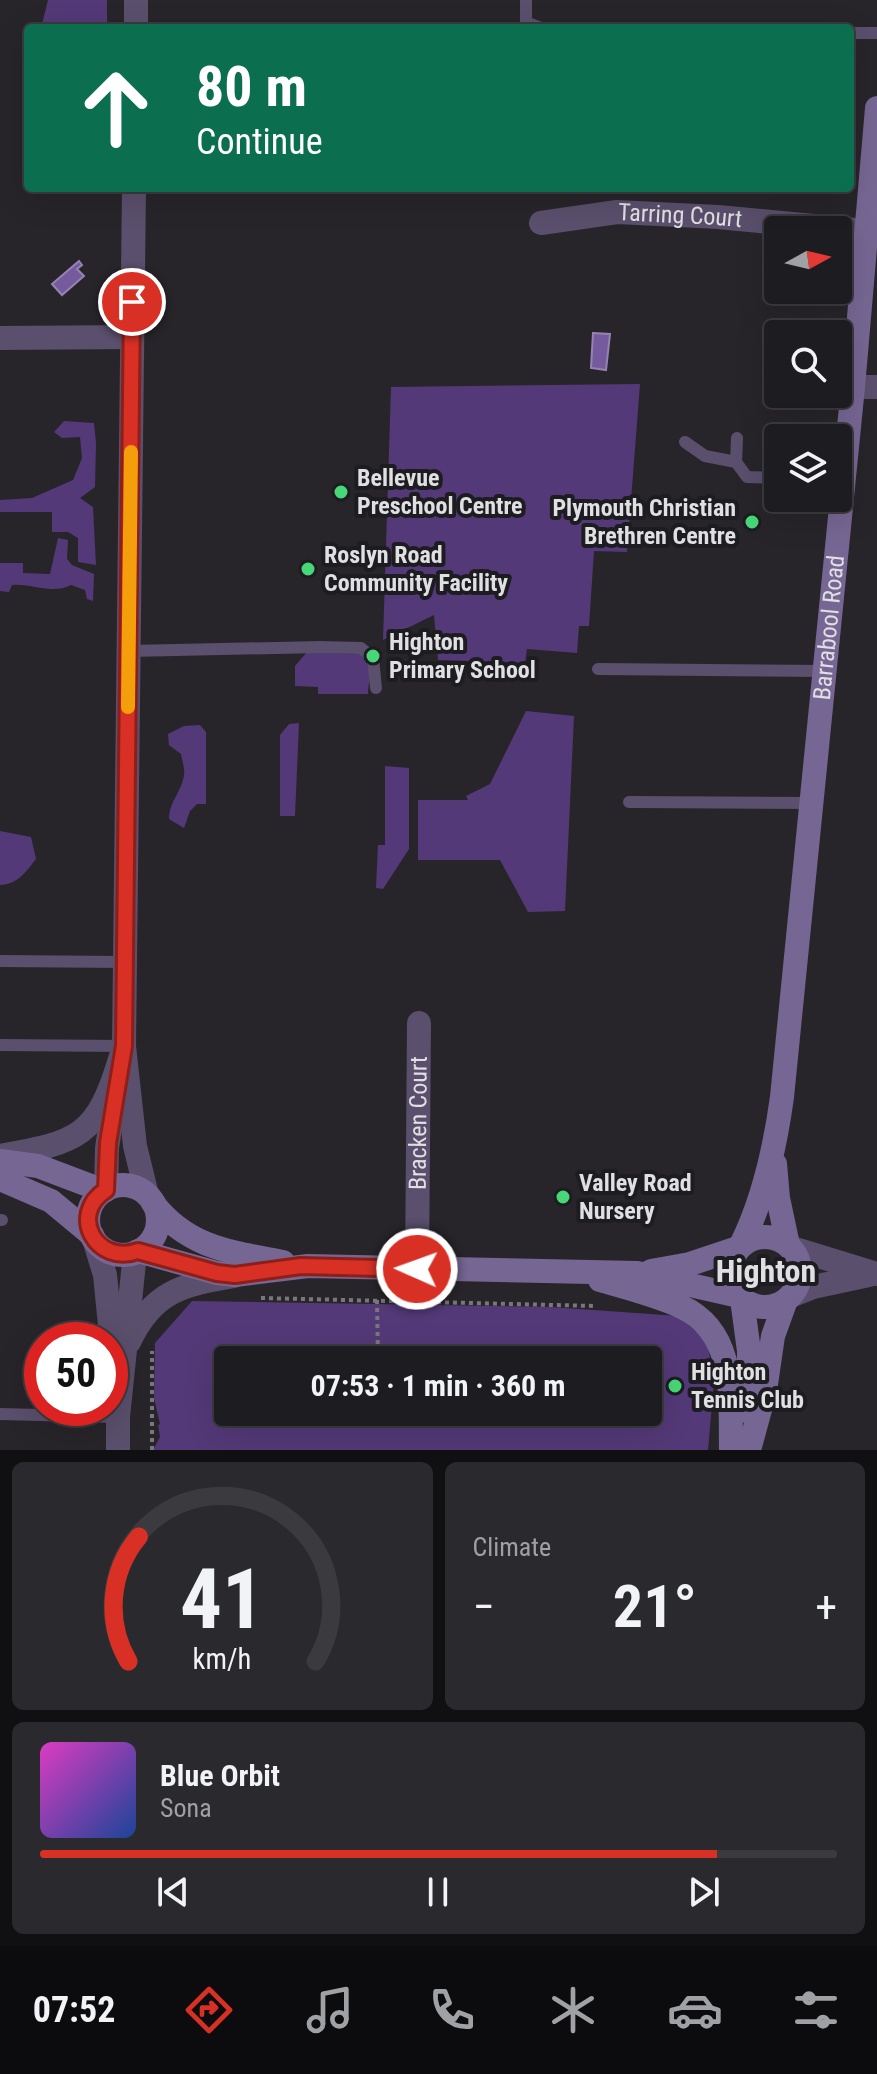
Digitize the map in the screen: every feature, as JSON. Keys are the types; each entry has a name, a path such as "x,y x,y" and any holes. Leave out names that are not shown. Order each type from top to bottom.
{"main road":[{"name":"Barrabool Road","path":"852,437 865,387 866,231 877,108"},
{"name":"Barrabool Road","path":"790,1247 776,1187 775,1148 838,512"},
{"name":"Barrabool Road","path":"740,1246 758,1204 775,1148"},
{"path":"0,1158 38,1166 105,1190"},
{"path":"0,1179 51,1201 112,1253 126,1255 137,1252 150,1242 157,1228 157,1213 149,1197"},
{"path":"93,1237 88,1222 90,1208 105,1190 129,1186 149,1197 177,1229 199,1241 232,1252 301,1266"},
{"path":"637,1273 690,1264 769,1238 790,1247 798,1260 799,1272 773,1336 765,1391 749,1450"},
{"path":"740,1246 732,1257 730,1270 740,1297 749,1351 749,1450"},
{"path":"137,1252 217,1273 244,1274 301,1266 637,1273 769,1306 788,1298"},
{"path":"575,1271 683,1308 712,1330 726,1364 731,1450"}],"street":[{"path":"136,0 136,24"},
{"path":"134,192 124,1046 134,1137 149,1197"},
{"name":"Tarring Court","path":"541,223 617,212 718,217 866,231"},
{"path":"0,338 132,337"},
{"name":"Bracken Court","path":"417,1269 419,1023"},
{"path":"0,1158 55,1145 79,1133 106,1101 124,1046"},
{"path":"105,1190 108,1143 124,1046"},
{"path":"93,1237 105,1279 109,1322"},
{"path":"790,1247 874,1274"},
{"path":"128,1323 137,1252"},
{"path":"128,1346 148,1311 173,1290 197,1282 244,1274"},
{"path":"788,1298 825,1284 874,1274"},
{"path":"118,1426 118,1450"}],"lane":[{"path":"526,0 526,22 531,24"},
{"path":"854,33 877,33"},
{"path":"737,438 736,462 747,477 764,478"},
{"path":"685,442 705,456 736,462"},
{"path":"129,651 361,648 373,658 376,688"},
{"path":"598,669 824,671"},
{"path":"629,802 811,803"},
{"path":"0,961 125,962"},
{"path":"0,1045 124,1046"},
{"path":"0,1414 24,1415"}],"path":[{"path":"253,1298 597,1306"},
{"path":"377,1300 378,1346"},
{"path":"152,1340 152,1450"}],"shaded area":[{"path":"48,0 107,0 107,24 42,24"},
{"path":"79,261 82,265 77,269 84,276 62,295 52,284"},
{"path":"593,333 610,334 606,370 591,368"},
{"path":"640,384 627,552 594,551 589,626 579,626 577,653 527,649 525,663 438,660 434,615 383,640 391,387"},
{"path":"64,421 94,423 95,487 80,498 93,507 96,565 78,562 78,538 68,532 52,532 52,512 0,512 0,500 32,498 73,480 82,458 80,437 62,438 54,432"},
{"path":"58,538 68,540 67,559 72,565 94,574 93,601 87,599 85,590 71,585 49,589 12,585 9,592 0,591 0,563 23,563 23,573 50,574"},
{"path":"307,652 360,654 369,666 368,694 318,694 318,687 295,686 295,666"},
{"path":"526,711 574,716 565,911 528,912 500,860 418,860 418,800 468,800 466,796 490,784"},
{"path":"299,723 295,816 280,816 280,735 289,724"},
{"path":"200,725 206,732 206,804 197,804 190,811 184,828 169,819 184,773 181,754 169,745 168,734 184,726"},
{"path":"385,766 409,768 409,849 383,889 376,888 378,845 385,845"},
{"path":"0,831 31,837 36,859 16,880 0,885"},
{"path":"192,1301 551,1307 678,1316 707,1341 714,1381 708,1450 153,1450 160,1437 154,1398 155,1343"}],"slow traffic":[{"path":"128,707 131,452"}],"place":[{"name":"Bellevue Preschool Centre","path":"341,492"},
{"name":"Plymouth Christian Brethren Centre","path":"752,522"},
{"name":"Roslyn Road Community Facility","path":"308,569"},
{"name":"Highton Primary School","path":"373,656"},
{"name":"Valley Road Nursery","path":"563,1197"},
{"name":"Highton Tennis Club","path":"675,1386"}],"district":[{"name":"Highton","path":"766,1271"}],"route":[{"path":"132,302 124,1046 106,1158 106,1190 90,1208 90,1231 100,1246 112,1253 126,1255 138,1251 226,1274 308,1266 417,1269"}]}
